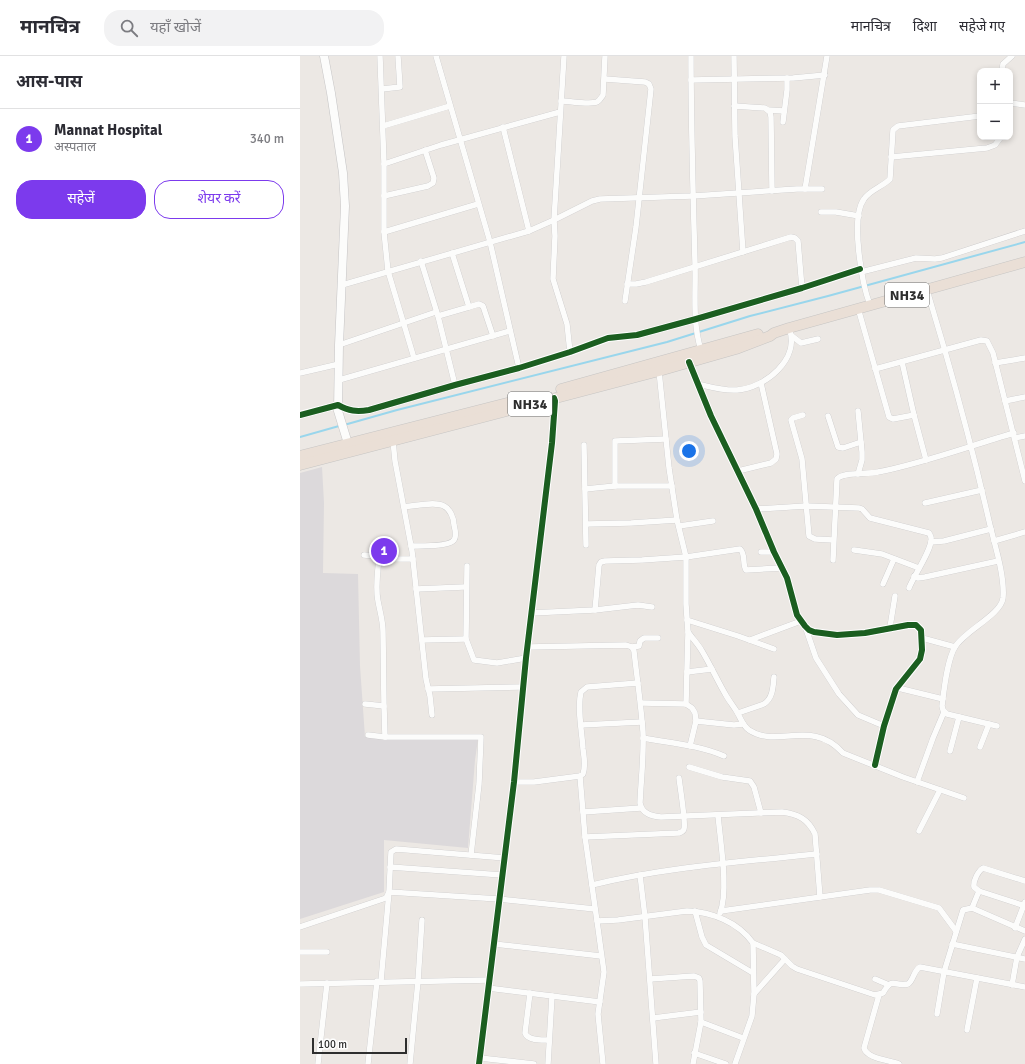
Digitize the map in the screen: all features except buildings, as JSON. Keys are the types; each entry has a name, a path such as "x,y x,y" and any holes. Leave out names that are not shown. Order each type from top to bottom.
{"highway":[{"name":"NH34","path":"300,465 349,448 546,393 700,347 768,332 790,332 858,308 1025,262"},
{"name":"NH34","path":"300,456 393,441 659,371 736,349 770,336 774,333"}],"street":[{"path":"324,56 343,173 345,206 338,408 349,448"},
{"path":"380,56 384,164 384,232 388,271 414,358"},
{"path":"382,89 400,87 398,56"},
{"path":"436,56 490,242 520,368"},
{"path":"564,56 552,279 567,324 570,352"},
{"path":"561,100 590,103 600,100 603,95 605,79 604,56"},
{"path":"691,56 690,102 696,266 696,330 700,347"},
{"path":"734,56 734,106 738,194 743,252"},
{"path":"805,189 827,56"},
{"path":"1002,68 1003,64 1012,56"},
{"path":"691,80 787,78 825,74"},
{"path":"782,122 787,78"},
{"path":"605,79 645,82 649,84 651,89 625,301"},
{"path":"1013,103 1025,105"},
{"path":"383,126 450,106"},
{"path":"734,106 762,108 768,110 784,110"},
{"path":"768,110 771,116 772,191"},
{"path":"384,164 425,150 560,112"},
{"path":"870,305 861,270 858,234 859,216 862,201 867,195 890,179 893,130 895,127 977,116"},
{"path":"503,127 529,231"},
{"path":"891,157 987,148 995,145 999,140"},
{"path":"384,196 428,186 433,183 434,178 425,150"},
{"path":"342,285 529,231 592,201 609,198 693,196 822,189"},
{"path":"384,232 478,204"},
{"path":"822,212 836,212 859,216"},
{"path":"300,415 338,408 358,412 369,410 456,384 520,368 608,338 637,335 861,270 916,258 942,258 1025,231"},
{"path":"627,284 646,282 791,237 798,241 802,288"},
{"path":"452,253 469,307"},
{"path":"421,261 456,384"},
{"path":"917,782 944,712 942,706 943,699 951,657 955,647 964,636 992,614 1003,599 994,541 971,445 927,290"},
{"path":"340,345 437,314 479,304 483,306 494,336"},
{"path":"858,308 889,418 893,419 914,415"},
{"path":"340,380 510,331"},
{"path":"790,332 801,343 818,339"},
{"path":"698,384 720,389 736,390 755,386 761,383 776,373 788,355 790,332"},
{"path":"875,369 981,340 987,341 996,363 1025,481"},
{"path":"996,363 1025,358"},
{"path":"689,362 711,416 756,509 782,568 790,587 797,615 809,630 837,635 865,633 908,625 916,625 921,630 922,650 920,659 898,688 884,726 875,766"},
{"path":"902,362 926,460"},
{"path":"300,373 339,364"},
{"path":"659,371 672,486 686,556 688,632 686,704"},
{"path":"738,471 771,463 776,459 777,454 761,383"},
{"path":"1005,401 1025,397"},
{"path":"534,1064 480,1061 514,782 531,613 552,443 554,398"},
{"path":"858,411 862,460 858,474"},
{"path":"803,415 793,418 792,423 798,440 802,459 808,536 815,539 833,540"},
{"path":"828,416 838,447 843,448 861,442"},
{"path":"832,560 837,479 841,475 878,472 926,460 971,445 1014,435 1025,436"},
{"path":"615,486 615,441 666,439"},
{"path":"393,441 395,461 413,559 432,715"},
{"path":"584,445 586,546"},
{"path":"585,490 615,486 672,486"},
{"path":"925,503 982,490"},
{"path":"404,507 437,504 444,505 448,509 454,521 454,540 444,544 411,546"},
{"path":"756,509 806,506 859,508 870,518 929,533 932,537 931,542 909,588"},
{"path":"586,524 678,520"},
{"path":"679,526 713,521"},
{"path":"931,542 944,541 991,529"},
{"path":"994,541 1025,532"},
{"path":"595,610 599,566 601,562 605,561 642,560 740,549 742,552 744,568 746,570 751,571 782,568"},
{"path":"854,550 882,554 919,568"},
{"path":"761,552 774,552"},
{"path":"364,555 386,559 413,559"},
{"path":"379,557 376,590 384,632 385,737"},
{"path":"883,584 894,558"},
{"path":"914,576 918,578 937,575 998,561"},
{"path":"467,566 466,638 474,660 497,662 526,658"},
{"path":"416,589 464,587"},
{"path":"890,628 895,596"},
{"path":"531,613 595,610 638,605 652,607"},
{"path":"687,620 774,649"},
{"path":"750,640 803,623"},
{"path":"803,623 816,658 839,694 858,715 884,726"},
{"path":"688,632 702,651 743,724 752,732 765,737 805,734 819,737 834,744 843,753 917,782 964,798"},
{"path":"422,640 466,638"},
{"path":"528,647 626,645 632,647 639,646 640,641 644,638 658,638"},
{"path":"922,638 955,647"},
{"path":"632,647 634,651 641,703 643,760 640,803 644,812 651,816 683,817 782,812 798,815 813,828 815,834 820,897"},
{"path":"687,672 712,669"},
{"path":"738,713 768,702 774,677"},
{"path":"603,1064 598,1014 604,972 585,837 580,776 583,774 585,764 579,697 580,692 587,688 638,683"},
{"path":"428,689 523,687"},
{"path":"898,688 943,699"},
{"path":"641,703 686,704 692,708 695,713 696,721 690,746"},
{"path":"365,704 384,706"},
{"path":"944,712 997,726"},
{"path":"950,751 959,716"},
{"path":"696,721 734,725 743,724"},
{"path":"581,725 642,722"},
{"path":"980,747 989,724"},
{"path":"368,735 385,737 481,737 471,855"},
{"path":"643,738 713,751 724,756"},
{"path":"689,767 722,777 750,781 754,787 762,813"},
{"path":"514,782 534,782 580,776"},
{"path":"585,837 679,833 684,829 679,778"},
{"path":"919,831 940,790"},
{"path":"583,812 641,808"},
{"path":"718,815 723,864 723,902 719,914"},
{"path":"368,1064 389,892 391,852 396,849 505,858"},
{"path":"592,885 614,879 640,875 817,854"},
{"path":"390,867 502,875"},
{"path":"1015,928 1025,904 979,891 974,887 974,884 980,869 983,868 1025,881"},
{"path":"640,875 645,917 656,1064"},
{"path":"597,921 645,917 687,911 719,914 820,897 879,890 939,908 956,931"},
{"path":"972,908 979,891"},
{"path":"389,892 499,899 595,909"},
{"path":"300,927 386,898 389,892"},
{"path":"937,1014 944,972 963,910 972,908 1025,932"},
{"path":"696,911 702,937 706,944 753,973"},
{"path":"719,914 748,936 753,943 754,948 754,994 752,1016 735,1064"},
{"path":"410,1064 422,920"},
{"path":"1012,985 1017,957 1025,939"},
{"path":"753,943 781,955 797,969 875,995 883,993 889,985 896,983 910,983 915,971 920,968 1025,987"},
{"path":"494,944 601,956"},
{"path":"952,944 1025,959"},
{"path":"300,952 327,952"},
{"path":"754,994 785,959"},
{"path":"650,980 694,976 698,978 701,986 701,1022 693,1064"},
{"path":"967,1030 976,978"},
{"path":"875,979 889,985"},
{"path":"300,984 379,981 490,980"},
{"path":"318,1064 327,983"},
{"path":"488,988 600,1002"},
{"path":"530,993 525,1033 526,1036 529,1038 550,1040"},
{"path":"879,995 864,1048 865,1052 869,1055 899,1064"},
{"path":"548,1064 552,996"},
{"path":"653,1018 701,1012"},
{"path":"701,1022 744,1038"},
{"path":"694,1053 726,1064"}],"shaded area":[{"path":"322,467 324,503 323,573 358,574 360,666 365,737 478,739 468,848 384,840 384,892 300,919 300,473"}],"waterway":[{"path":"344,425 397,410 667,342 750,316 1025,242"},
{"path":"300,437 339,426"}],"cycle path":[{"path":"300,415 338,405 346,409 360,411 369,410 519,368 608,338 637,335 696,319 802,288 860,269"},
{"path":"689,362 711,416 756,509 774,552 787,578 797,615 805,626 814,632 837,635 865,633 908,625 916,625 921,630 922,650 920,659 896,689 884,726 875,765"},
{"path":"479,1064 514,782 526,658 552,443 554,398"}],"place":[{"name":"Mannat Hospital","path":"384,551"}]}
